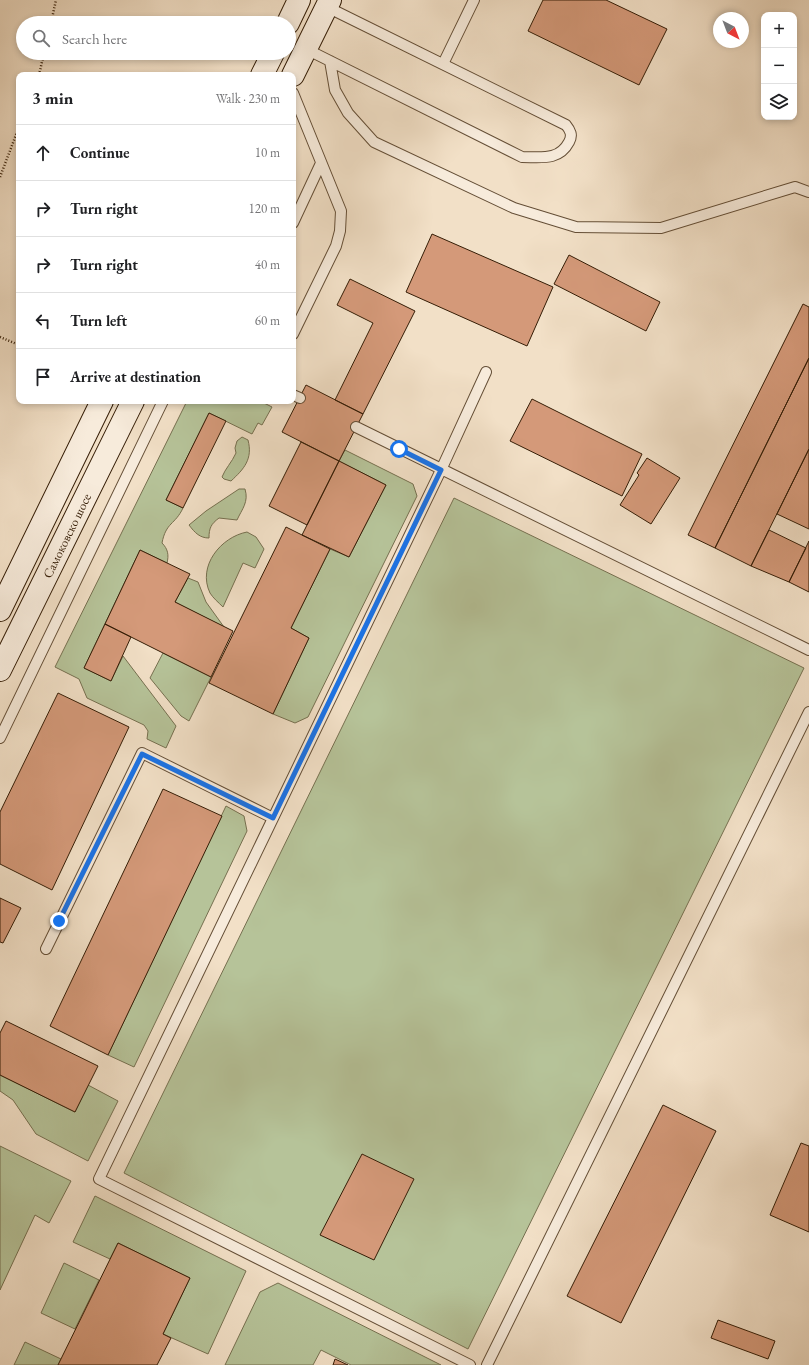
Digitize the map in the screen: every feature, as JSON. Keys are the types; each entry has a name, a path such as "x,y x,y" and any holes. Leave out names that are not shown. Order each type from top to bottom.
{"main road":[{"path":"291,16 299,0"},
{"path":"294,72 328,3"},
{"path":"264,72 270,60"},
{"name":"Самоковско шосе","path":"0,610 101,404"},
{"name":"Самоковско шосе","path":"0,670 132,404"}],"lane":[{"path":"443,64 474,0"},
{"path":"306,49 522,158 547,157 556,155 565,150 572,138 570,130 566,125 443,64 328,3"},
{"path":"330,61 335,90 348,113 374,142 514,208 576,227 661,228 795,187 809,192"},
{"path":"296,100 341,211 340,231 336,246 298,313"},
{"path":"296,217 321,163"},
{"path":"470,1365 99,1179 441,470 486,372"},
{"path":"0,738 162,404"},
{"path":"356,427 809,650"},
{"path":"487,1365 809,712"},
{"path":"46,949 142,754 273,818"}],"path":[{"path":"53,16 56,0"},
{"path":"39,72 42,60"},
{"path":"0,177 16,135"},
{"path":"0,337 16,344"}],"green space":[{"path":"186,404 266,404 272,407 262,425 258,423 252,434 209,413 166,500 183,508 177,518 168,527 164,536 162,543 168,552 167,563 140,550 84,668 111,681 123,656 176,726 166,748 147,739 148,731 144,725 87,698 79,679 55,667"},
{"path":"242,437 248,440 249,453 246,463 231,481 224,479 222,477 223,474 236,453 235,448 237,441"},
{"path":"345,450 413,484 417,496 308,717 295,723 273,714 309,638 291,628 330,549 349,557 386,485 339,461"},
{"path":"239,489 245,489 246,502 237,520 219,518 211,526 209,538 203,537 193,530 189,525 206,511"},
{"path":"454,498 804,668 468,1349 124,1173"},
{"path":"247,532 256,537 264,549 255,568 243,563 223,607 210,593 207,583 209,563 220,546 237,535"},
{"path":"188,578 198,582 206,602 224,627 175,602"},
{"path":"163,653 211,677 189,721 181,716 150,678"},
{"path":"226,806 244,816 247,831 134,1067 108,1055"},
{"path":"0,1075 75,1112 88,1085 118,1101 88,1161 36,1134 13,1100 0,1091"},
{"path":"0,1146 71,1181 49,1223 35,1215 0,1290"},
{"path":"95,1196 246,1271 208,1354 163,1334 190,1278 118,1243 110,1259 73,1242"},
{"path":"64,1263 99,1280 75,1329 41,1313"},
{"path":"278,1283 441,1365 351,1365 321,1350 313,1365 225,1365 260,1292"},
{"path":"25,1342 61,1359 58,1365 14,1365"}],"building":[{"path":"543,0 606,0 667,29 639,85 528,31"},
{"path":"432,234 553,287 527,346 406,292"},
{"path":"569,255 660,302 646,331 554,284"},
{"path":"350,279 415,311 363,414 335,400 373,323 337,305"},
{"path":"803,304 809,307 809,358 715,548 688,535"},
{"path":"809,358 809,449 751,566 715,548"},
{"path":"306,385 363,414 339,461 282,432"},
{"path":"532,399 642,454 622,496 510,441"},
{"path":"209,413 226,421 183,508 166,500"},
{"path":"301,442 339,461 307,525 269,506"},
{"path":"809,449 809,529 777,514"},
{"path":"647,458 680,478 651,524 620,505 639,475 637,473"},
{"path":"339,461 386,485 349,557 302,535"},
{"path":"286,527 330,549 291,628 309,638 273,714 209,683"},
{"path":"769,530 806,548 789,582 751,566"},
{"path":"809,541 809,592 789,582"},
{"path":"140,550 190,574 175,602 233,631 211,677 105,624"},
{"path":"105,624 131,637 111,681 84,668"},
{"path":"58,693 129,727 52,890 0,864 0,812"},
{"path":"163,789 222,816 108,1055 50,1026"},
{"path":"0,898 21,908 3,943 0,942"},
{"path":"6,1021 98,1066 75,1112 0,1075 0,1033"},
{"path":"663,1105 716,1131 621,1323 567,1296"},
{"path":"801,1143 809,1146 809,1232 770,1215"},
{"path":"362,1154 414,1179 374,1260 320,1235"},
{"path":"118,1243 190,1278 163,1334 171,1338 157,1365 58,1365"},
{"path":"718,1320 775,1341 768,1359 711,1338"},
{"path":"335,1359 348,1365 333,1365"}],"route":[{"path":"59,921 142,754 273,818 441,470 399,449"}]}
